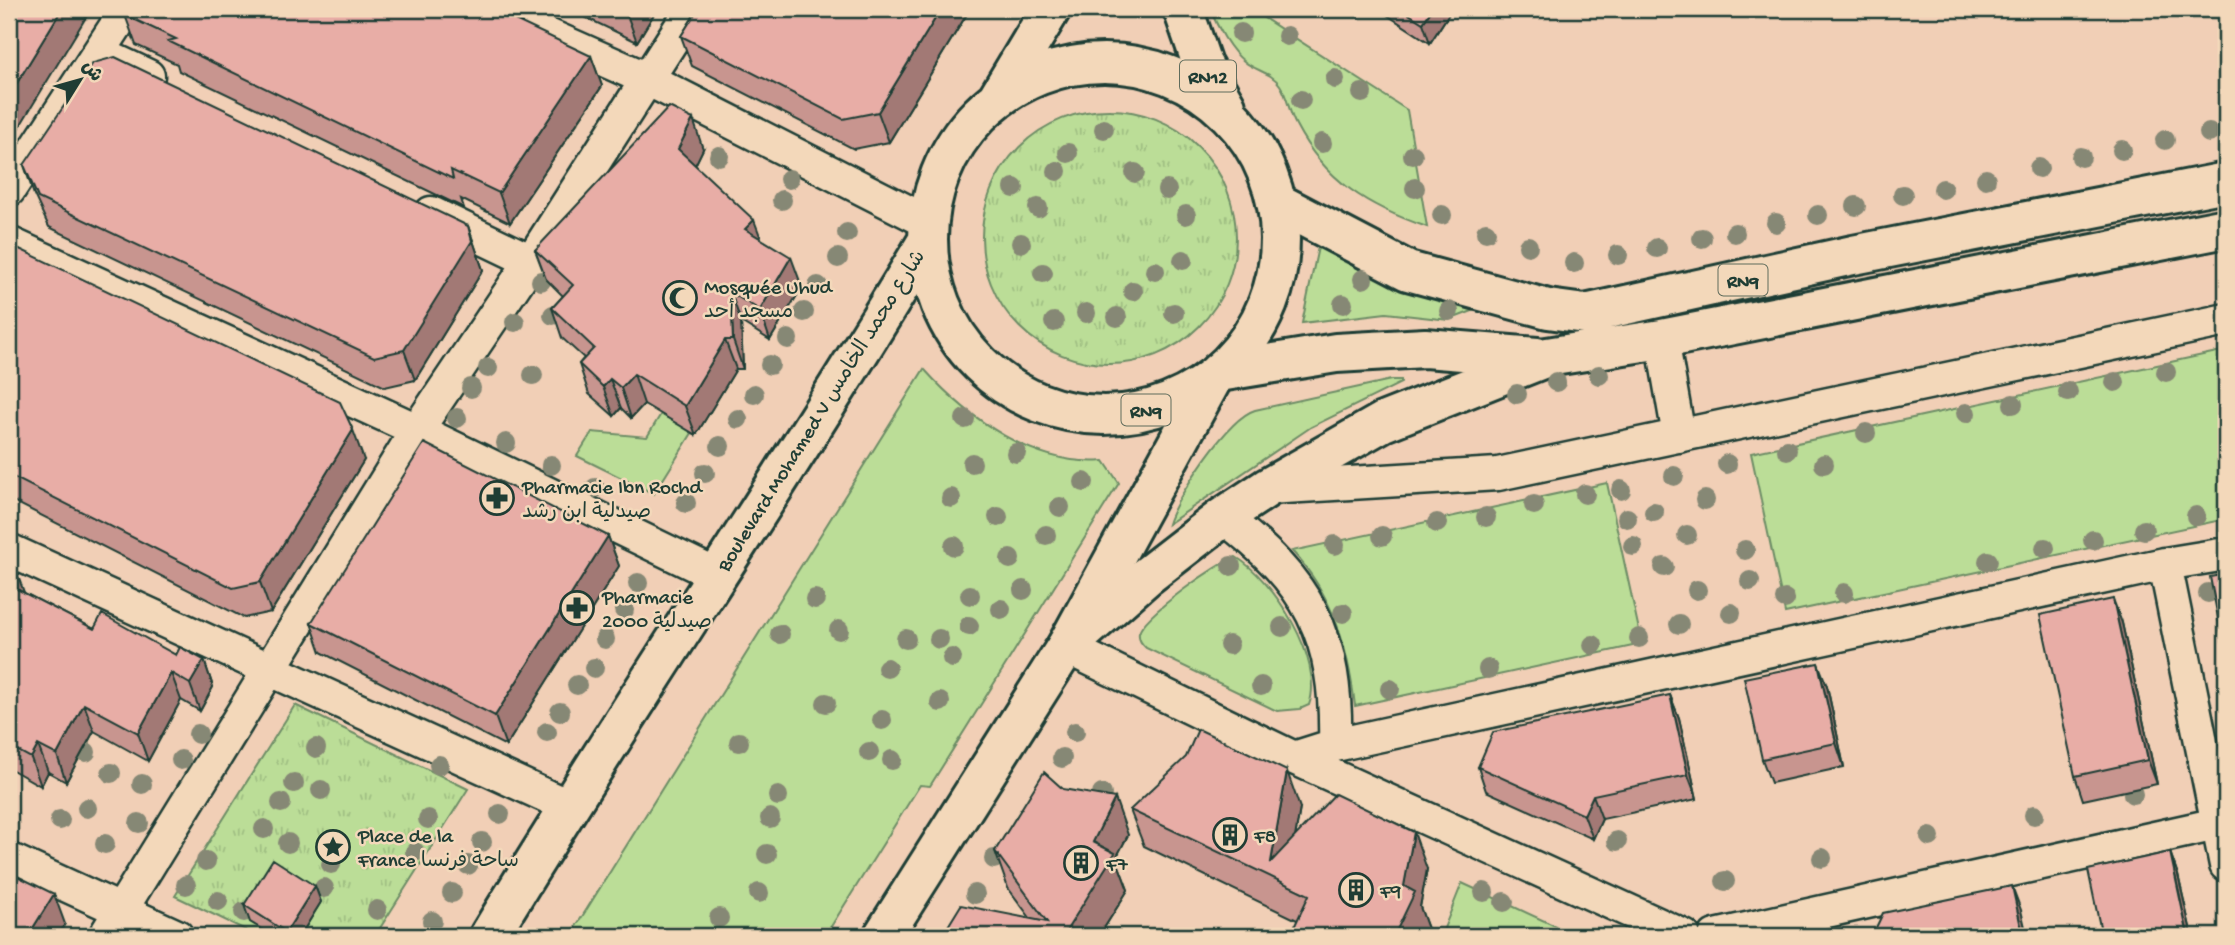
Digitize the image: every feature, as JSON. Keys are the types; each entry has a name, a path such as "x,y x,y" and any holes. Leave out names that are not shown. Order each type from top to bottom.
{"main road":[{"path":"998,97 1051,9"},
{"name":"RN12","path":"1183,9 1213,88 1247,137"},
{"name":"RN9","path":"1089,63 1131,64 1171,76 1196,89 1219,106 1247,137 1264,168 1276,202 1279,254 1271,295 1247,342 1217,374 1181,398 1129,413 1074,412 1023,395 989,372 954,331 937,293 928,231 934,191 945,161 975,118 998,97 1022,82 1061,67 1089,63"},
{"name":"RN9","path":"1276,202 1408,271 1548,309 1585,314 1853,255 2226,182"},
{"name":"RN9","path":"1217,374 1336,353 1425,348 1546,358 1662,340 2226,228"},
{"name":"Boulevard Mohamed V شارع محمد الخامس","path":"489,936 568,806 870,336 928,231"},
{"path":"1066,647 1147,576 1223,517 1267,488 1383,422 1546,358"},
{"name":"RN9","path":"883,936 1066,647 1217,374"}],"street":[{"path":"9,190 127,9"},
{"path":"489,9 647,79 928,231"},
{"path":"113,923 417,430 531,261 692,9"},
{"path":"99,52 173,88"},
{"path":"407,202 531,261"},
{"path":"9,243 417,430 716,575"},
{"path":"1267,488 1498,474 2226,320"},
{"path":"1662,340 1678,436"},
{"path":"1223,517 1264,548 1308,603 1332,669 1336,707 1335,745"},
{"path":"9,550 568,806"},
{"path":"1294,758 1335,745 2165,564 2226,554"},
{"path":"2165,564 2226,865"},
{"path":"1066,647 1294,758 1684,936"},
{"path":"1714,936 2217,824"},
{"path":"9,859 113,923 177,936"}],"green space":[{"path":"1210,9 1250,9 1407,110 1427,227 1368,201 1335,177 1308,145 1294,120 1280,85 1239,57 1224,38"},
{"path":"1097,110 1121,110 1158,119 1180,131 1199,147 1215,166 1227,188 1234,212 1234,262 1227,286 1215,308 1199,327 1180,343 1158,355 1121,364 1097,364 1060,355 1038,343 1011,318 991,286 987,274 982,249 982,225 991,188 1003,166 1028,139 1060,119 1072,115"},
{"path":"1318,247 1475,310 1449,320 1386,313 1302,323"},
{"path":"2226,350 2226,519 1785,613 1751,453"},
{"path":"924,369 961,405 1004,436 1053,456 1078,461 1104,461 1119,483 930,786 920,785 825,936 570,936"},
{"path":"1401,380 1401,383 1311,427 1168,524 1181,496 1204,460 1231,427 1244,416 1255,410"},
{"path":"661,414 692,433 654,494 577,456 592,432 647,437"},
{"path":"1607,483 1642,644 1355,706 1348,663 1336,623 1318,585 1292,551"},
{"path":"1236,557 1265,583 1280,602 1303,644 1310,666 1312,687 1309,705 1300,709 1277,711 1146,648 1139,638 1144,625 1167,603 1198,579"},
{"path":"295,705 468,789 375,936 258,936 175,896"},
{"path":"1462,883 1577,936 1441,936"}],"building":[{"path":"9,9 62,9 9,96"},
{"path":"129,9 492,9 591,56 499,193 451,170 453,179 168,41 176,39 125,15"},
{"path":"698,9 941,9 878,112 843,119 681,36"},
{"path":"1401,9 1432,9 1423,23"},
{"path":"115,57 468,226 472,241 404,350 374,357 38,198 24,165 93,63"},
{"name":"Mosquée Uhud مسجد أحد","path":"669,107 693,119 678,149 754,220 745,229 791,257 760,310 731,293 733,340 725,340 685,406 634,374 621,388 610,379 603,387 579,364 594,348 552,308 573,285 535,250"},
{"path":"9,244 340,402 353,430 260,582 233,588 9,475"},
{"path":"424,443 608,536 495,716 311,623"},
{"path":"9,565 15,568 9,578"},
{"path":"2226,574 2226,658 2210,577"},
{"path":"9,585 94,629 102,614 176,655 180,647 204,660 190,684 171,673 138,733 84,704 57,755 38,745 31,758 9,746"},
{"path":"2113,599 2148,760 2075,776 2040,615"},
{"path":"1818,663 1836,743 1762,759 1744,678"},
{"path":"1670,695 1688,775 1593,795 1584,815 1478,767 1493,732"},
{"path":"1198,729 1287,771 1271,862 1335,794 1414,832 1404,886 1415,892 1394,936 1290,936 1309,895 1130,810 1186,757"},
{"path":"1044,772 1063,789 1115,798 1093,842 1115,853 1063,936 942,936 961,905 1047,922 995,851"},
{"path":"2170,852 2187,931 2161,936 2102,936 2088,870"},
{"path":"273,859 315,886 286,932 244,905"},
{"path":"9,872 54,894 28,936 9,936"},
{"path":"2012,886 2023,936 1872,936 1883,913"}],"place":[{"name":"Mosquée Uhud مسجد أحد","path":"680,298"},
{"name":"Pharmacie Ibn Rochd صيدلية ابن رشد","path":"497,498"},
{"name":"Pharmacie 2000 صيدلية","path":"577,608"},
{"name":"F8","path":"1230,835"},
{"name":"Place de la France ساحة فرنسا","path":"333,847"},
{"name":"F7","path":"1081,863"},
{"name":"F9","path":"1356,890"}]}
